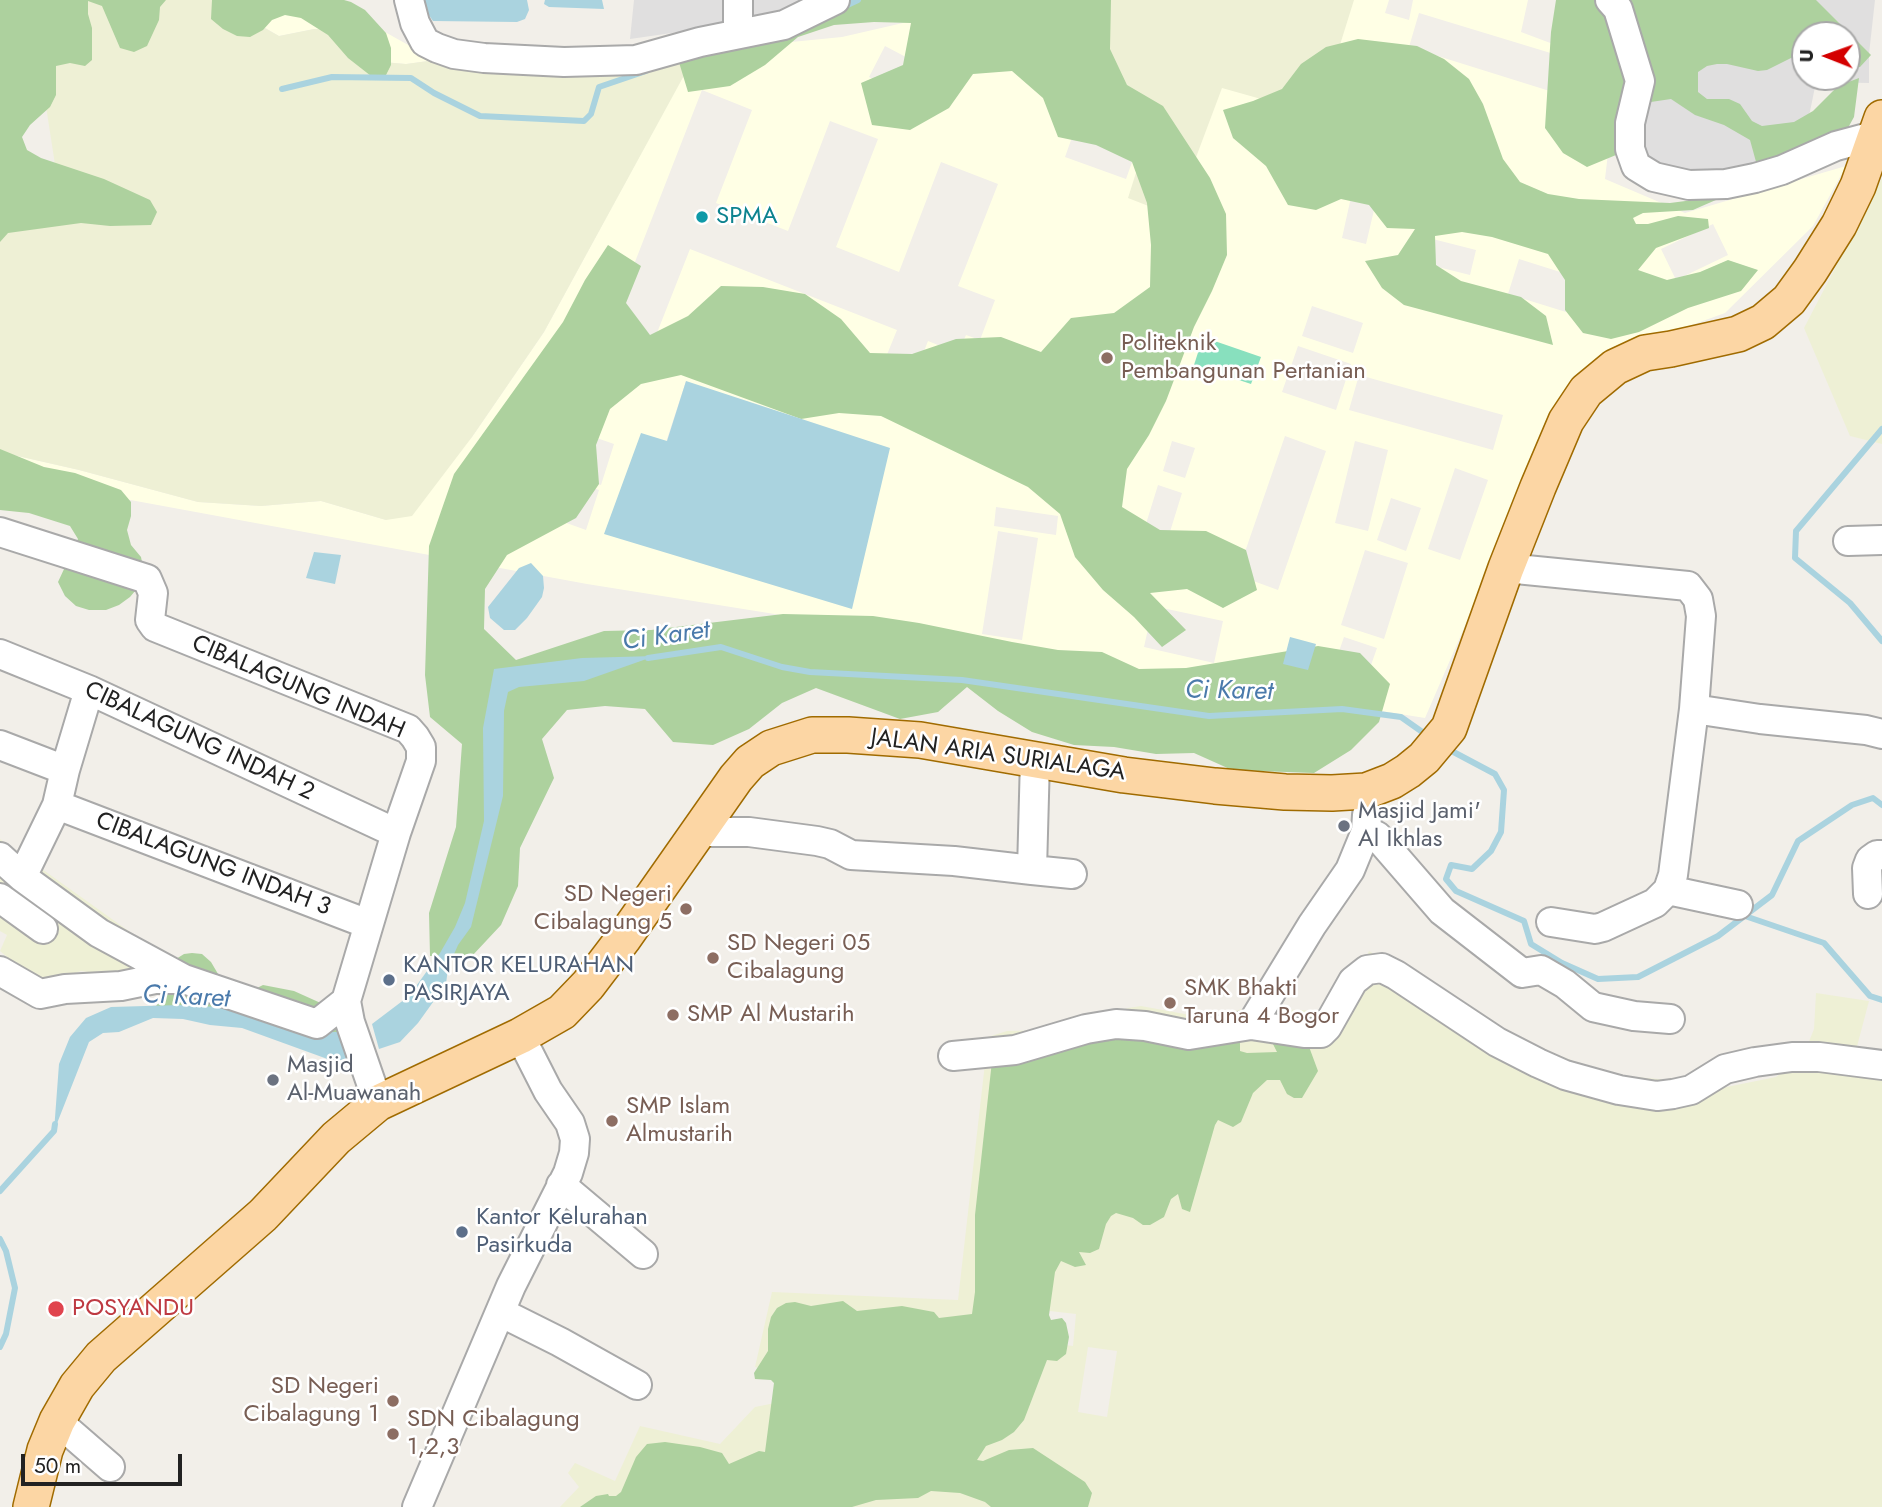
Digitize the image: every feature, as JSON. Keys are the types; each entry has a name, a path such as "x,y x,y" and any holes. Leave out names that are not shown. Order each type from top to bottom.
{"main road":[{"path":"1506,568 1566,421 1586,391 1615,367 1645,353 1738,334 1763,322 1788,300 1870,183 1880,126"},
{"name":"JALAN ARIA SURIALAGA","path":"31,1507 45,1450 57,1421 77,1386 102,1357 264,1215 335,1138 378,1103 520,1036 562,1012 588,985 736,778 750,762 771,748 812,735 920,740 1124,775 1215,786 1332,793 1366,791 1392,781 1424,758 1449,728 1506,568"}],"street":[{"path":"409,0 415,23 425,42 454,54 564,62 636,60 700,41 784,25 803,8 835,0"},
{"path":"738,0 738,34"},
{"path":"1610,0 1618,9 1640,81 1630,123 1630,149 1636,166 1654,177 1689,185 1726,184 1755,178 1782,170 1880,126"},
{"name":"CIBALAGUNG INDAH","path":"0,531 147,579 153,593 149,620 155,627 408,729 421,747 421,761 368,924 348,1012"},
{"path":"1848,541 1882,540"},
{"path":"1506,568 1688,586 1698,599 1701,617 1694,709 1673,875 1668,890 1655,904 1604,928 1551,922"},
{"name":"CIBALAGUNG INDAH 2","path":"0,654 89,690 396,833"},
{"path":"22,877 57,805 89,690"},
{"path":"1694,709 1882,734"},
{"path":"0,745 65,769"},
{"path":"1032,870 1035,759"},
{"path":"1251,1026 1312,925 1350,870 1366,831 1366,791"},
{"name":"CIBALAGUNG INDAH 3","path":"57,805 368,924"},
{"path":"1366,831 1377,836 1442,911 1522,973 1541,970 1565,984 1593,1007 1634,1016 1670,1019"},
{"path":"699,832 749,832 817,841 830,844 851,855 954,861 1072,874"},
{"path":"1868,894 1867,868 1870,860 1882,855"},
{"path":"0,857 22,877 99,933 184,979 317,1024 348,1012 378,1103"},
{"path":"1668,890 1738,905"},
{"path":"0,898 43,929"},
{"path":"953,1056 1015,1050 1087,1029 1116,1024 1145,1026 1189,1035 1251,1026 1321,1033 1353,981 1367,970 1382,968 1516,1052 1565,1075 1619,1090 1657,1096 1673,1094 1690,1090 1725,1069 1792,1056 1882,1065"},
{"path":"0,971 40,994 65,989 121,986 155,979 184,979"},
{"path":"416,1507 499,1312 573,1160 575,1139 570,1123 548,1091 520,1036"},
{"path":"561,1185 643,1254"},
{"path":"499,1312 637,1385"},
{"path":"57,1421 110,1467"}],"shaded area":[{"path":"72,0 232,0 238,13 279,36 314,29 345,29 383,62 406,64 428,61 455,68 594,77 635,65 693,59 544,332 472,437 412,516 386,520 321,501 261,506 198,502 0,452 0,241 56,171 39,61"},
{"name":"Politeknik Pembangunan Pertanian","path":"328,0 426,55 690,52 842,37 1003,0 1389,0 1385,13 1409,20 1413,0 1528,0 1521,32 1553,44 1616,85 1605,179 1685,213 1846,166 1813,226 1725,313 1594,360 1560,406 1425,718 587,584 0,476 0,452 198,502 261,506 321,501 386,520 472,437 544,332 692,60 635,65 594,77 455,68 428,61 406,64 383,62 314,29 279,36 238,12","holes":["1419,13 1567,58 1556,93 1409,47","885,46 936,73 920,104 869,77","702,90 752,110 716,203 788,231 830,121 878,139 836,247 899,272 941,162 998,184 958,286 995,300 980,340 966,335 958,353 928,341 917,369 886,357 897,330 690,249 653,343 610,326","1080,115 1141,137 1126,179 1065,157","1353,188 1378,193 1366,244 1342,238","1713,224 1728,255 1676,280 1661,249","1413,234 1476,250 1470,275 1406,259","1519,259 1576,277 1566,312 1508,294","1312,306 1363,323 1353,353 1302,336","1298,346 1351,364 1336,410 1282,392","1359,375 1503,415 1493,450 1349,410","686,381 852,609 641,434 666,442","588,435 614,444 601,485 575,476","1285,436 1326,451 1278,590 1237,575","1172,441 1195,448 1185,478 1163,471","1355,441 1388,450 1368,531 1335,523","1455,468 1488,480 1460,560 1428,549","575,482 599,490 586,530 561,521","1158,485 1182,493 1169,535 1145,527","1391,498 1421,508 1406,551 1377,540","996,507 1058,516 1056,535 994,526","998,531 1038,538 1022,640 982,634","1365,550 1408,563 1384,639 1341,625","1153,606 1223,621 1214,663 1144,647","1344,637 1377,648 1370,668 1337,657"]},
{"path":"634,0 814,0 783,17 630,39"},
{"path":"974,0 1354,0 1318,115 1222,88 1174,216 1128,198 1147,138"},
{"path":"1624,0 1875,0 1869,83 1861,83 1861,21 1791,21 1791,91 1814,91 1806,131 1768,169 1710,176 1652,170 1639,132 1650,101"},
{"path":"1882,178 1882,444 1850,436 1804,328"},
{"path":"0,839 151,947 159,963 117,976 81,971 71,975 50,993 0,951 7,935 0,931"},
{"path":"1369,951 1480,1021 1534,1046 1592,1068 1623,1076 1659,1079 1702,1092 1776,1077 1787,1068 1806,1049 1814,1029 1816,993 1869,1001 1855,1054 1882,1058 1882,1507 560,1507 579,1487 568,1473 575,1463 615,1481 640,1426 720,1444 755,1407 780,1402 785,1374 755,1367 772,1292 958,1300 988,1037 1007,1031 1073,1027 1141,1006 1190,1015 1216,1015 1247,1008 1324,1011 1345,1005","holes":["1041,1310 1076,1314 1073,1346 1038,1342","1088,1347 1117,1351 1107,1417 1078,1412"]}],"green space":[{"path":"0,0 166,0 160,7 159,20 147,46 134,52 120,48 102,6 88,1 92,28 92,60 85,66 70,63 56,66 56,95 50,107 30,125 22,137 27,150 41,158 104,179 150,200 157,212 151,225 110,226 81,223 8,233 0,242"},
{"path":"212,0 351,2 365,10 386,33 391,48 391,65 385,77 371,76 348,58 328,35 301,18 285,15 272,20 263,30 250,37 237,36 211,19"},
{"path":"837,0 1111,0 1110,49 1127,85 1163,106 1210,178 1226,214 1227,255 1194,327 1166,401 1149,435 1127,469 1122,507 1160,530 1206,531 1246,550 1257,590 1223,608 1187,589 1150,593 1186,630 1162,647 1134,617 1103,590 1075,557 1060,514 1028,487 881,416 839,413 801,419 681,375 641,384 610,409 596,445 599,484 576,518 507,555 485,589 484,629 516,660 604,631 651,630 783,614 873,616 919,623 1058,650 1102,652 1139,669 1186,668 1318,646 1360,653 1390,684 1379,722 1351,750 1314,773 1232,770 1194,753 1156,754 1114,747 1074,745 1032,732 967,687 938,712 900,719 816,688 782,703 749,729 713,745 673,742 645,709 605,706 567,710 542,739 554,778 520,848 518,886 501,925 472,956 430,956 429,913 456,827 462,744 430,717 425,675 429,546 454,474 563,322 585,280 608,245 641,266 626,303 650,335 688,316 721,286 763,287 805,294 841,319 870,353 912,354 956,339 1001,337 1041,352 1071,318 1114,313 1150,287 1151,245 1147,203 1132,162 1096,145 1058,137 1043,98 1012,71 973,74 949,108 910,130 872,125 861,83 903,65 911,23 834,25 798,37 765,65 730,86 688,92 675,49"},
{"path":"1556,0 1816,0 1837,21 1791,21 1791,58 1767,70 1758,71 1727,64 1707,66 1698,72 1698,92 1707,99 1729,99 1740,104 1752,121 1762,126 1794,122 1813,111 1833,91 1857,91 1854,117 1842,133 1739,190 1693,210 1643,213 1633,218 1636,224 1648,224 1678,216 1708,219 1709,228 1656,248 1638,270 1667,280 1700,272 1728,260 1758,270 1741,291 1688,308 1639,332 1611,339 1583,333 1565,310 1565,280 1548,254 1492,237 1462,232 1435,236 1436,265 1461,281 1521,297 1546,316 1553,345 1404,305 1382,288 1365,261 1398,255 1415,229 1387,228 1369,205 1341,199 1316,210 1288,205 1266,166 1233,138 1223,110 1282,89 1301,64 1326,47 1358,39 1417,46 1444,59 1469,79 1483,104 1503,159 1520,182 1548,194 1579,199 1670,203 1701,199 1731,190 1758,169 1750,140 1724,125 1695,115 1671,99 1644,103 1616,155 1587,167 1563,153 1545,128 1551,32"},
{"path":"1861,45 1871,55 1861,66"},
{"path":"1203,337 1261,357 1251,384 1194,365"},
{"path":"0,449 44,467 75,473 121,490 131,502 127,530 131,545 141,557 144,572 140,585 130,597 106,610 89,610 76,606 65,596 58,582 78,539 70,526 29,513 0,510"},
{"path":"192,953 202,954 211,962 221,979 255,989 263,985 294,991 334,1009 341,1032 309,1032 156,1006 162,999 162,981 176,959"},
{"path":"1119,1035 1200,1048 1240,1039 1240,1051 1247,1053 1277,1052 1272,1042 1308,1044 1318,1071 1302,1098 1287,1094 1280,1080 1267,1080 1253,1093 1241,1122 1233,1127 1218,1120 1190,1212 1182,1209 1178,1194 1171,1199 1164,1217 1150,1225 1143,1225 1133,1218 1116,1213 1106,1224 1099,1249 1090,1253 1079,1252 1086,1265 1075,1267 1061,1261 1055,1272 1049,1315 1051,1320 1062,1318 1066,1323 1069,1337 1066,1354 1057,1361 1047,1360 1024,1420 1014,1432 986,1446 977,1460 983,1461 1009,1450 1033,1448 1085,1482 1092,1493 1088,1507 991,1507 960,1493 931,1491 918,1498 876,1500 852,1507 580,1507 596,1496 616,1496 621,1492 636,1457 647,1444 665,1442 700,1447 722,1453 729,1464 759,1451 765,1452 774,1383 771,1380 755,1379 754,1373 768,1351 771,1317 777,1308 786,1303 811,1306 843,1301 857,1311 902,1306 934,1312 939,1318 972,1314 975,1292 975,1215 992,1061 1038,1059"}],"water":[{"path":"425,0 527,0 529,10 525,19 517,22 433,21 426,11"},
{"path":"545,0 602,0 604,9 549,7 544,4"},
{"path":"686,381 890,448 852,609 604,534 641,433 667,441"},
{"path":"314,552 341,555 335,584 306,578"},
{"path":"531,563 543,576 542,597 515,630 504,630 490,618 488,607 519,568"},
{"path":"1290,637 1316,644 1308,670 1283,664"},
{"path":"655,656 584,681 519,687 508,692 504,711 503,796 471,927 458,945 448,968 446,984 418,1023 400,1042 379,1049 372,1024 409,996 440,953 465,903 484,821 483,728 494,669 582,658"},
{"path":"180,1005 237,1008 309,1032 349,1032 356,1052 348,1059 333,1061 242,1028 183,1019 153,1018 119,1032 103,1033 89,1042 54,1131 59,1064 70,1037 86,1018 111,1007"}],"waterway":[{"path":"841,8 858,0"},
{"path":"282,89 332,77 411,78 480,116 584,121 591,114 599,87 646,71"},
{"path":"1882,429 1796,531 1795,558 1850,603 1882,641"},
{"name":"Ci Karet","path":"648,658 721,647 782,667 810,672 962,680 1209,716 1342,709 1401,717 1428,736"},
{"path":"1446,748 1495,774 1504,790 1501,832 1491,851 1472,869 1451,865 1446,879 1456,891 1524,921 1531,944 1562,963 1598,979 1638,977 1718,936 1772,895 1798,841 1852,805 1873,798 1882,805"},
{"path":"1745,916 1824,943 1870,996 1882,1000"},
{"name":"Ci Karet","path":"0,1191 54,1131 55,1124"},
{"name":"Ci Karet","path":"0,1239 6,1251 15,1288 6,1334 0,1347"}],"place":[{"name":"SPMA","path":"702,217"},
{"name":"Politeknik Pembangunan Pertanian","path":"1107,358"},
{"name":"Masjid Jami' Al Ikhlas","path":"1344,826"},
{"name":"SD Negeri Cibalagung 5","path":"686,909"},
{"name":"SD Negeri 05 Cibalagung","path":"713,958"},
{"name":"KANTOR KELURAHAN PASIRJAYA","path":"389,980"},
{"name":"SMK Bhakti Taruna 4 Bogor","path":"1170,1003"},
{"name":"SMP Al Mustarih","path":"673,1015"},
{"name":"Masjid Al-Muawanah","path":"273,1080"},
{"name":"SMP Islam Almustarih","path":"612,1121"},
{"name":"Kantor Kelurahan Pasirkuda","path":"462,1232"},
{"name":"POSYANDU","path":"56,1309"},
{"name":"SD Negeri Cibalagung 1","path":"393,1401"},
{"name":"SDN Cibalagung 1,2,3","path":"393,1434"}]}
